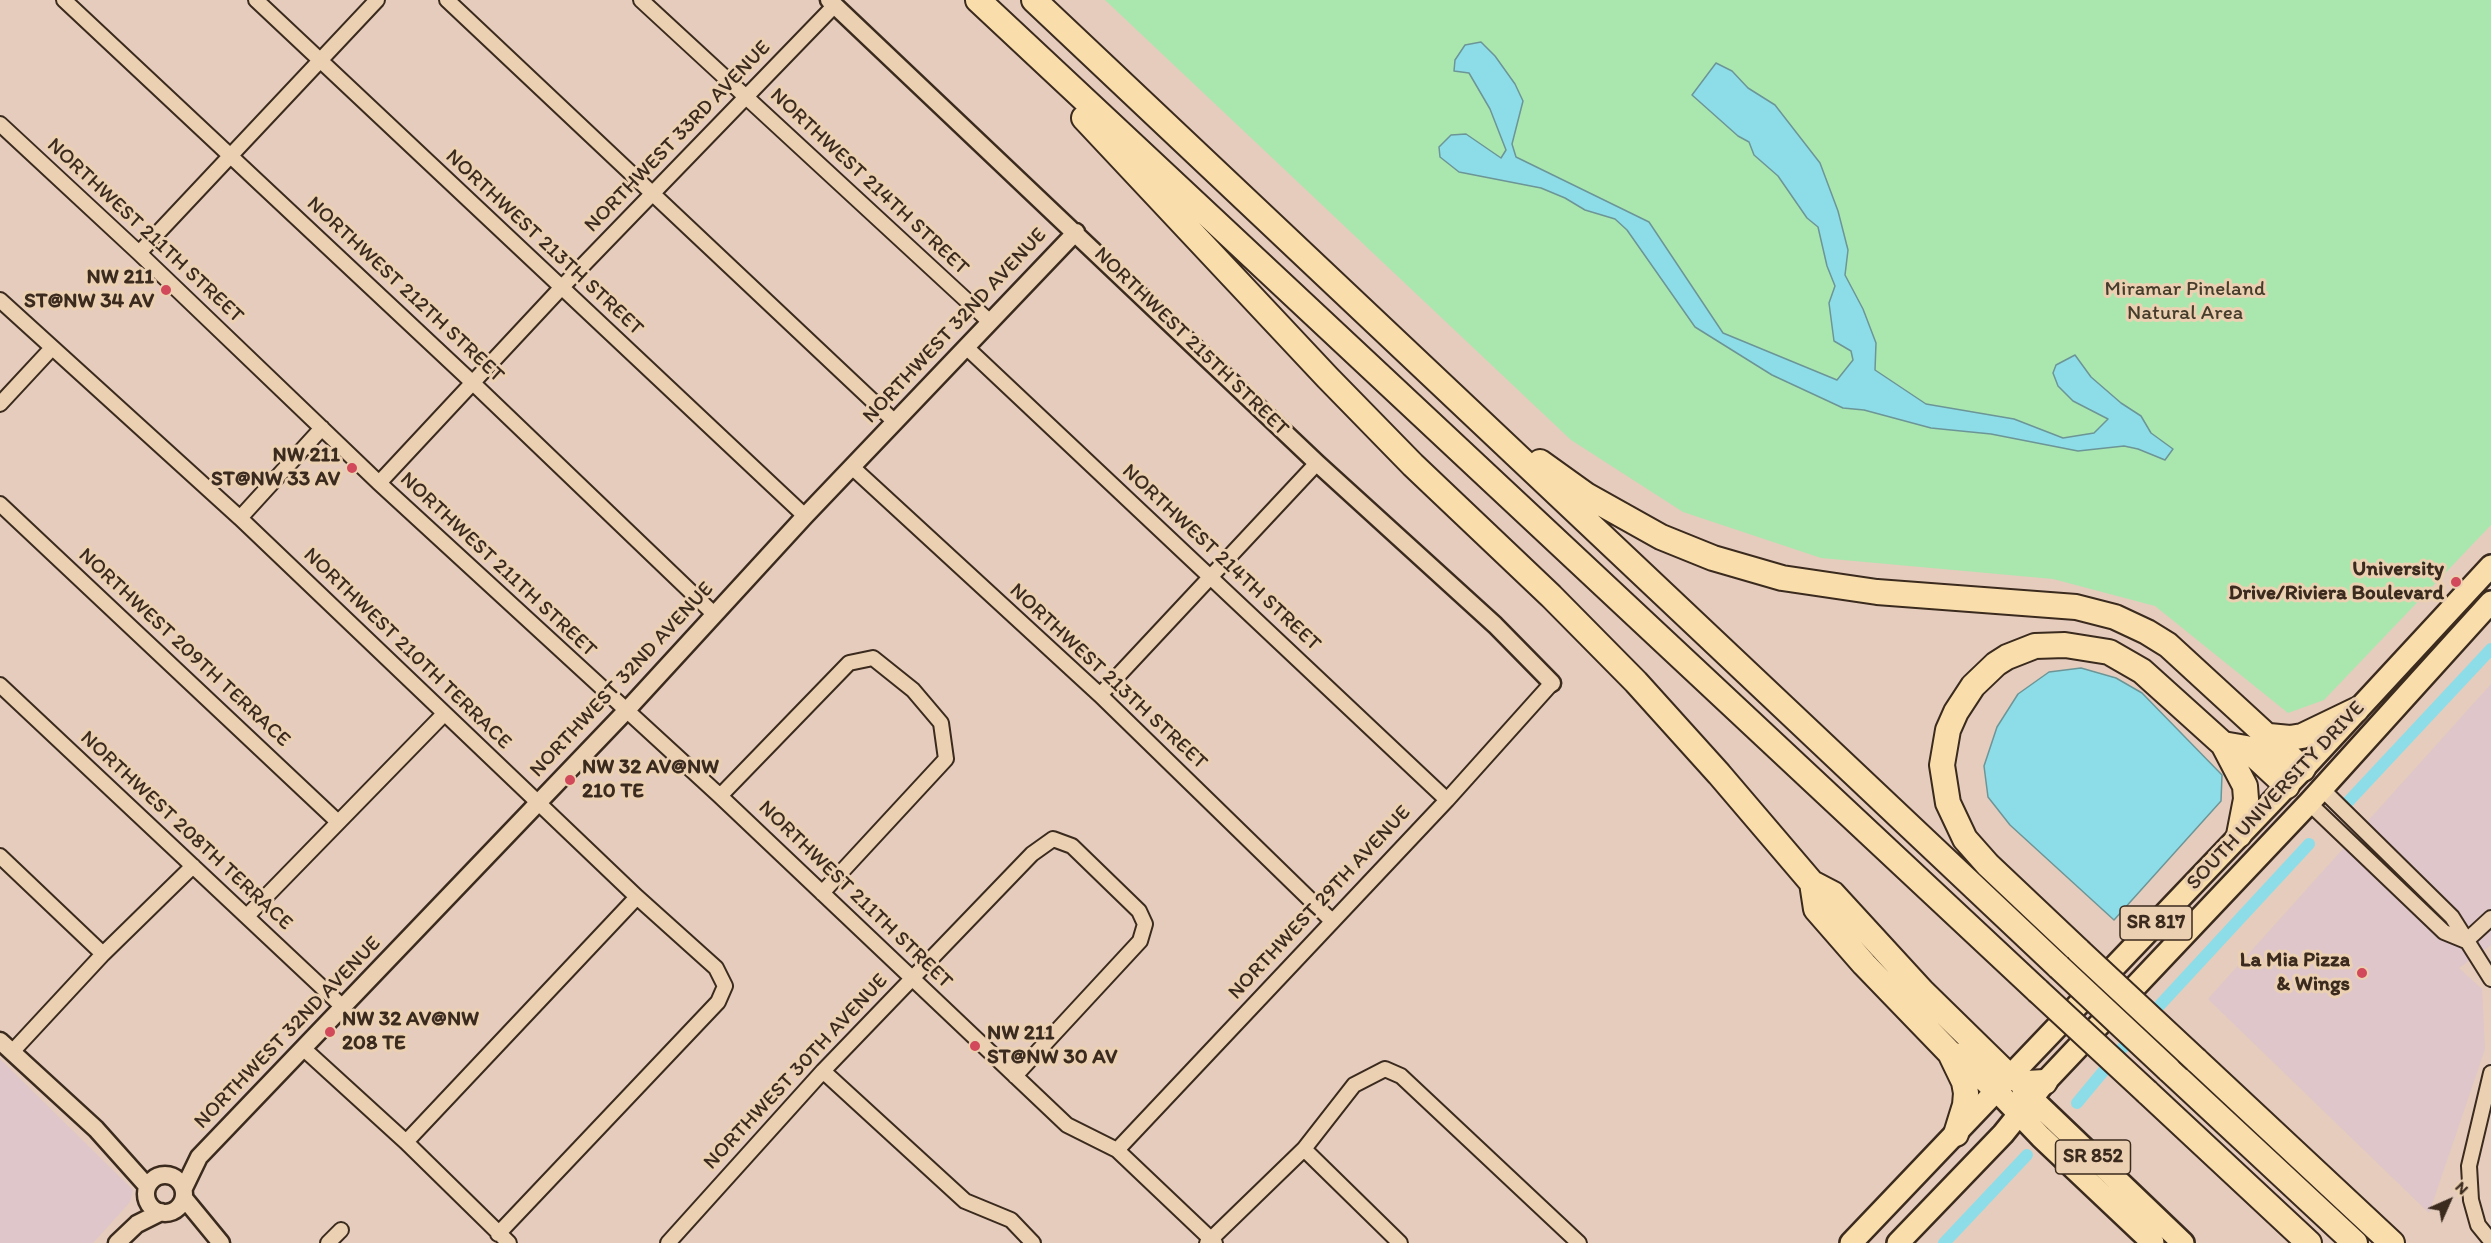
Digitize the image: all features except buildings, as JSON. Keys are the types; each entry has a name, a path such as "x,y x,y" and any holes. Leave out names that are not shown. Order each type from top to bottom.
{"highway":[{"path":"978,0 2309,1243"},
{"path":"1034,0 1484,427 2355,1243"},
{"path":"1038,56 1070,104 1241,288 1413,465 1609,654 1712,766 1812,883 1833,894 2003,1084"},
{"path":"1484,427 1621,517 1661,537 1724,561 1782,578 1824,586 2076,607 2115,617 2168,645 2269,736 2295,777"},
{"path":"2239,835 2246,799 2244,786 2223,744 2142,671 2109,652 2090,647 2049,644 2007,657 1984,675 1965,697 1948,730 1942,765 1948,803 1965,839 1988,865 2392,1243"},
{"path":"2269,736 2302,736 2356,710"},
{"path":"2223,744 2246,748 2295,777"},
{"path":"1812,883 1816,909 1872,974 1950,1053 1964,1082 1966,1093 1965,1105 1956,1134"},
{"path":"1950,1053 2003,1084 2027,1083 2032,1098"}],"main road":[{"name":"SOUTH UNIVERSITY DRIVE","path":"2003,1084 2295,777 2491,566"},
{"name":"SOUTH UNIVERSITY DRIVE","path":"2032,1098 2316,796 2491,602"},
{"path":"2295,777 2316,796"},
{"name":"SR 852","path":"2003,1084 2032,1098 2183,1243"},
{"name":"SR 817","path":"1851,1243 1871,1235 1956,1134 2003,1084"},
{"name":"SR 852","path":"2032,1098 2153,1243"},
{"name":"SR 817","path":"1898,1243 2032,1098"}],"street":[{"name":"NORTHWEST 212TH STREET","path":"64,0 474,384 714,614"},
{"name":"NORTHWEST 213TH STREET","path":"256,0 805,516"},
{"path":"139,253 377,0"},
{"path":"447,0 895,422"},
{"name":"NORTHWEST 214TH STREET","path":"641,0 990,322"},
{"name":"NORTHWEST 33RD AVENUE","path":"379,483 474,384 561,288 746,97 832,3"},
{"name":"NORTHWEST 215TH STREET","path":"832,3 1317,463 1495,625 1552,683"},
{"name":"NORTHWEST 211TH STREET","path":"0,124 139,253 379,483 720,796 1067,1125 1117,1150 1211,1242"},
{"name":"NORTHWEST 32ND AVENUE","path":"155,1183 199,1157 344,1008 626,711 805,516 1076,232"},
{"name":"NORTHWEST 210TH TERRACE","path":"0,300 240,518 637,897 716,968 725,986 718,1002 503,1238"},
{"name":"NORTHWEST 214TH STREET","path":"966,347 1447,800"},
{"path":"0,404 52,348"},
{"path":"240,518 322,428"},
{"path":"1100,695 1317,463"},
{"name":"NORTHWEST 213TH STREET","path":"852,467 1100,695 1332,921"},
{"name":"NORTHWEST 209TH TERRACE","path":"0,504 338,822"},
{"path":"720,796 849,663 873,658 913,690 942,723 946,759 822,893"},
{"name":"NORTHWEST 29TH AVENUE","path":"1117,1150 1447,800 1552,683"},
{"name":"NORTHWEST 208TH TERRACE","path":"0,685 344,1008"},
{"path":"247,916 444,714"},
{"path":"2316,796 2444,932 2466,940"},
{"path":"2316,796 2452,917 2491,979"},
{"name":"NORTHWEST 30TH AVENUE","path":"668,1243 823,1071 1032,854 1053,839 1072,846 1139,911 1145,924 1140,940 1015,1076"},
{"path":"0,856 103,954"},
{"path":"155,1183 6,1046 193,866"},
{"path":"406,1142 637,897"},
{"path":"2466,940 2491,918"},
{"path":"304,1049 406,1142 503,1238"},
{"path":"1211,1242 1304,1149 1354,1085 1385,1069 1401,1076 1579,1243"},
{"path":"823,1071 965,1201 1011,1220 1033,1243"},
{"path":"2491,1072 2469,1166 2471,1200 2478,1225 2491,1241"},
{"path":"1304,1149 1400,1243"},
{"name":"NORTHWEST 32ND AVENUE","path":"184,1193 199,1157"},
{"path":"155,1183 178,1179 184,1193 221,1243"},
{"path":"155,1183 151,1207 166,1212 215,1243"},
{"path":"137,1224 155,1183"},
{"path":"117,1243 137,1224 180,1206 184,1193"},
{"path":"328,1243 341,1230"}],"shaded area":[{"path":"2491,684 2491,945 2459,968 2482,989 2485,1049 2429,1213 2208,999"},
{"path":"0,1059 133,1190 130,1202 93,1243 0,1243"}],"green space":[{"name":"Miramar Pineland Natural Area","path":"1105,0 2491,0 2491,525 2324,700 2288,713 2155,606 2053,579 1821,558 1683,512 1571,440"}],"water":[{"path":"1481,42 1495,56 1515,84 1523,101 1512,144 1516,157 1649,222 1723,333 1837,380 1853,360 1851,351 1834,341 1829,303 1835,286 1827,266 1818,227 1807,218 1778,176 1754,155 1749,142 1738,136 1692,95 1716,63 1732,71 1748,88 1775,105 1820,163 1838,211 1848,250 1845,275 1863,309 1876,343 1875,370 1926,404 2014,419 2063,438 2094,433 2108,419 2073,401 2058,386 2053,373 2056,365 2075,355 2091,377 2121,403 2141,416 2151,433 2173,449 2165,460 2124,446 2078,451 1991,434 1931,428 1864,410 1843,408 1772,375 1695,327 1627,230 1615,219 1585,210 1541,188 1459,172 1440,157 1439,147 1451,135 1466,134 1501,158 1506,150 1490,109 1469,73 1454,71 1455,60 1465,45"},
{"path":"2081,668 2116,678 2142,693 2222,775 2221,801 2114,920 2010,825 1988,797 1984,766 1997,727 2018,694 2049,672"}],"waterway":[{"path":"2347,803 2491,649"},
{"path":"2147,1019 2309,844"},
{"path":"2077,1103 2135,1033"},
{"path":"1944,1243 2027,1155"}],"place":[{"name":"NW 211 ST@NW 34 AV","path":"166,290"},
{"name":"NW 211 ST@NW 33 AV","path":"352,468"},
{"name":"University Drive/Riviera Boulevard","path":"2456,582"},
{"name":"NW 32 AV@NW 210 TE","path":"570,780"},
{"name":"La Mia Pizza & Wings","path":"2362,973"},
{"name":"NW 32 AV@NW 208 TE","path":"330,1032"},
{"name":"NW 211 ST@NW 30 AV","path":"975,1046"}]}
